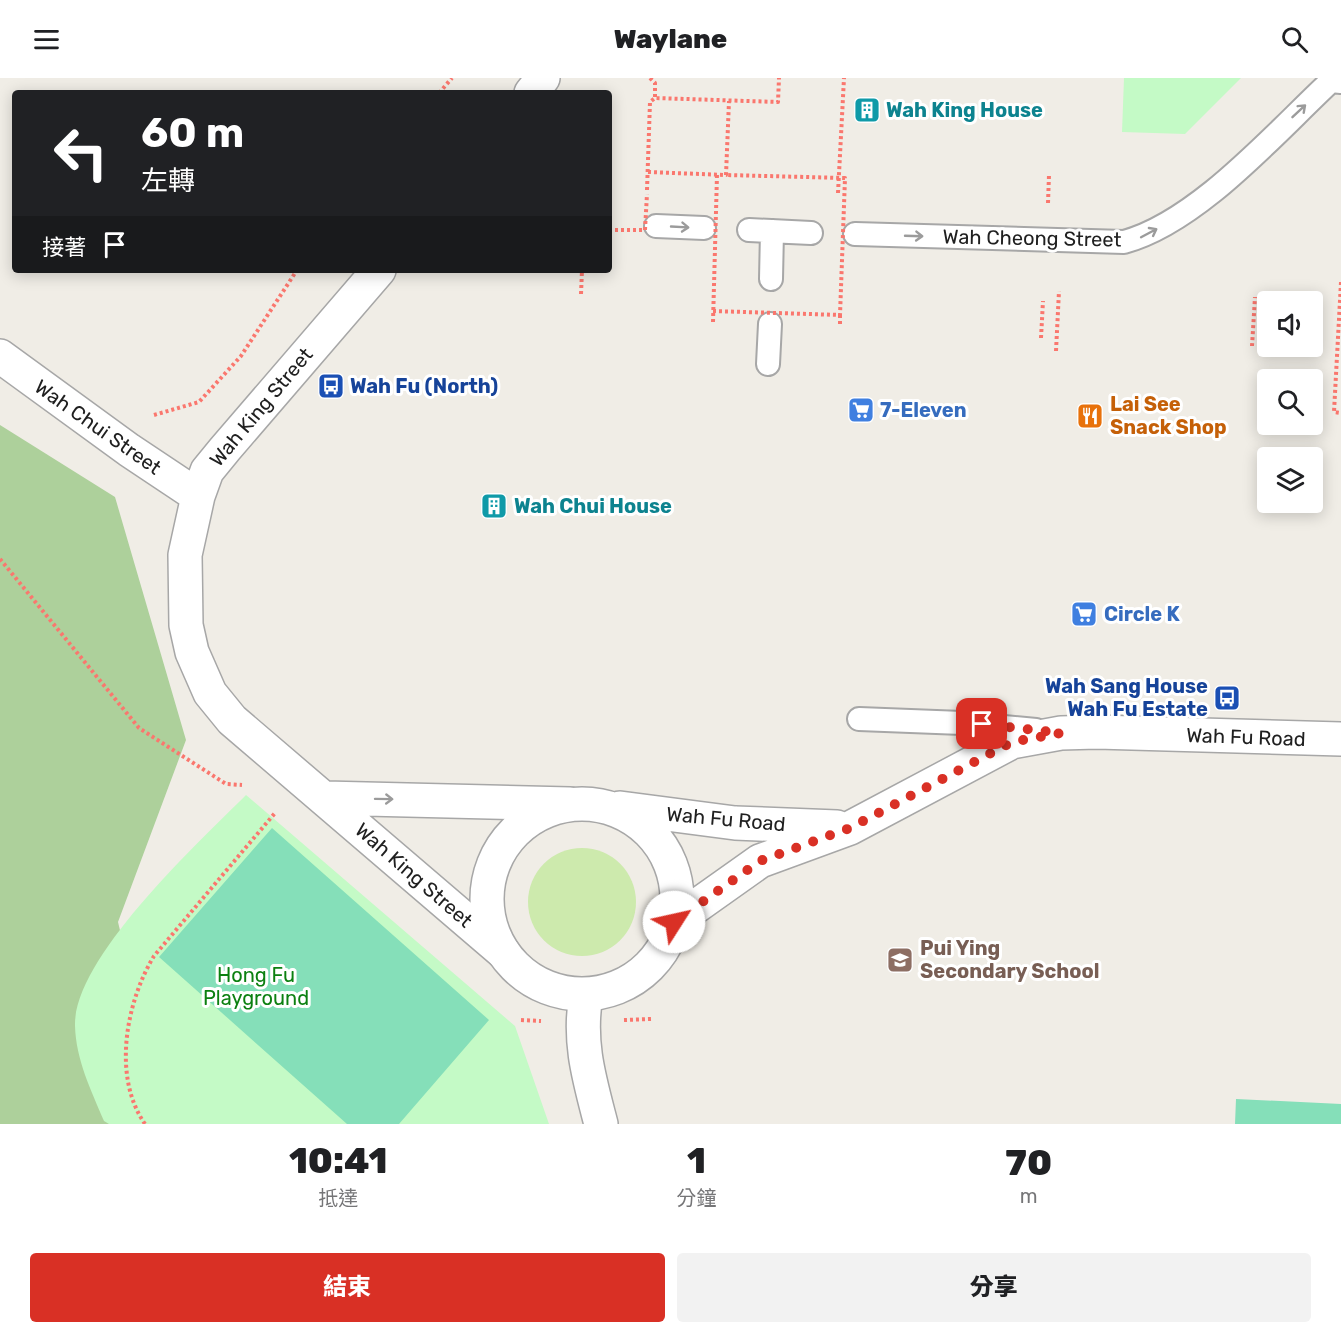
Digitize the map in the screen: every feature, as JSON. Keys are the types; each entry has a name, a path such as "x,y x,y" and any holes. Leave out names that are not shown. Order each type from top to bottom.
{"street":[{"path":"533,90 543,78"},
{"name":"Wah King Street","path":"325,798 603,806 632,818 645,828 660,845 671,866 676,889 674,922 661,951 638,975 609,990 586,995 564,993 543,987 516,968 503,952 232,720 210,693 192,652 184,602 186,545 198,496 207,471 376,273"},
{"name":"Wah Chui Street","path":"0,356 129,450 198,496"},
{"name":"Wah Fu Road","path":"674,922 760,861 850,828 1012,742 1061,733 1341,739"},
{"name":"Wah King Street","path":"503,952 489,922 487,899 493,866 514,832 540,813 570,804"},
{"name":"Wah Fu Road","path":"603,806 735,823 850,828"},
{"path":"586,995 582,1022 587,1070 601,1124"}],"lane":[{"name":"Wah Cheong Street","path":"855,234 1124,242 1145,236 1208,196 1334,80"},
{"path":"656,226 704,228"},
{"path":"749,230 811,233"},
{"path":"771,279 772,231"},
{"path":"768,364 770,324"},
{"path":"860,719 962,723 1061,733"}],"path":[{"path":"442,90 452,78"},
{"path":"650,78 655,83 655,98"},
{"path":"612,230 645,230 650,102 655,98 778,102 779,78"},
{"path":"838,193 844,78"},
{"path":"726,175 729,100"},
{"path":"648,172 845,178 840,326"},
{"path":"713,322 717,175"},
{"path":"1048,207 1049,175"},
{"path":"146,417 199,402 241,357 295,273"},
{"path":"581,294 582,273"},
{"path":"1341,282 1334,412 1341,412"},
{"path":"1056,351 1059,291"},
{"path":"1252,346 1254,297"},
{"path":"1041,338 1043,301"},
{"path":"713,311 840,315"},
{"path":"0,559 139,728 226,784"},
{"path":"1099,686 1102,677"},
{"path":"145,1124 133,1107 127,1071 133,1005 142,976 154,956 278,809"}],"green space":[{"path":"1124,78 1241,78 1185,134 1122,132"},
{"path":"0,425 115,497 186,740 118,922 166,1124 0,1124"},
{"name":"Hong Fu Playground","path":"246,795 515,1026 549,1124 109,1124 104,1121 78,1051 75,1026 80,998 94,968 116,935 142,903 199,841"},
{"path":"272,828 489,1020 399,1124 347,1124 159,957"},
{"path":"582,848 603,852 620,864 632,881 636,902 632,923 620,940 603,952 582,956 561,952 544,940 532,923 528,902 532,881 544,864 561,852"},
{"path":"1236,1099 1341,1104 1341,1124 1235,1124"}],"place":[{"name":"Wah King House","path":"867,110"},
{"name":"Wah Fu (North)","path":"331,386"},
{"name":"7-Eleven","path":"861,410"},
{"name":"Lai See Snack Shop","path":"1090,416"},
{"name":"Wah Chui House","path":"494,506"},
{"name":"Circle K","path":"1084,614"},
{"name":"Wah Sang House Wah Fu Estate","path":"1227,698"},
{"name":"Pui Ying Secondary School","path":"900,960"}],"route":[{"path":"674,922 760,861 850,828 1012,742 1061,733 982,724"}]}
